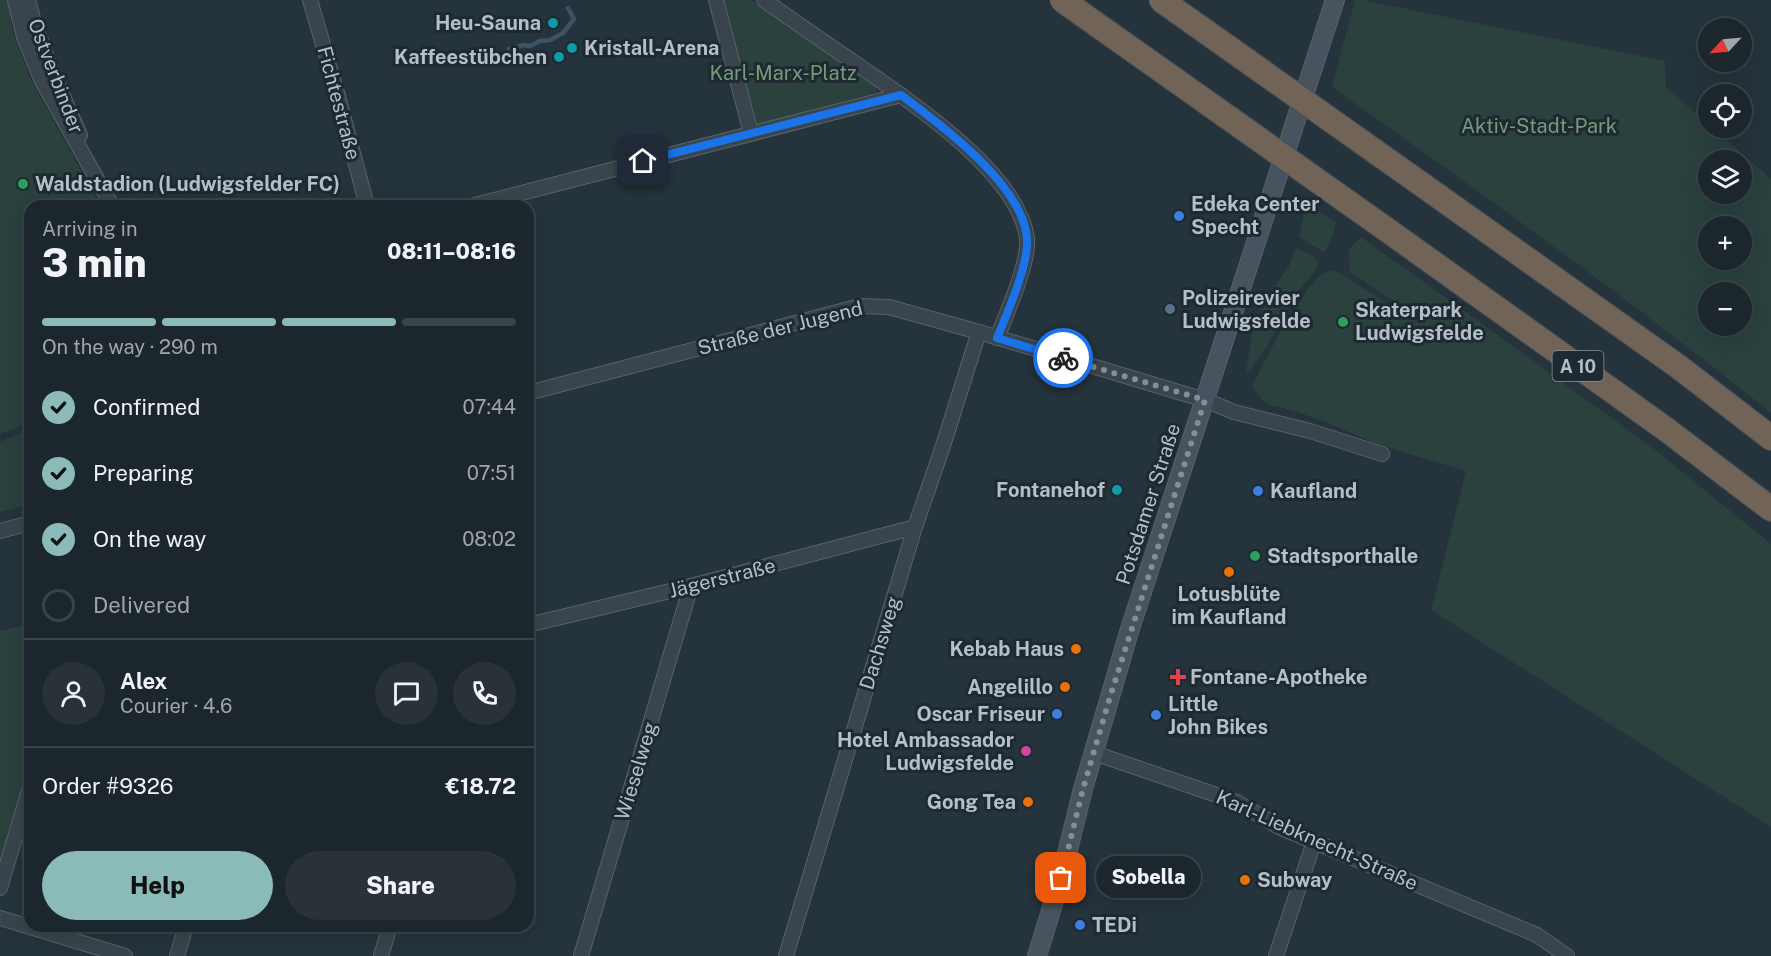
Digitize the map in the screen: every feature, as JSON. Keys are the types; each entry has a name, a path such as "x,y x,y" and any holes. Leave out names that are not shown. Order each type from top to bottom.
{"highway":[{"name":"A 10","path":"1062,0 1667,430 1771,509"},
{"path":"1161,0 1679,367 1771,438"}],"main road":[{"name":"Potsdamer Straße","path":"1037,956 1129,632 1335,0"}],"street":[{"name":"Ostverbinder","path":"15,0 24,37 36,69 109,200"},
{"name":"Ostverbinder","path":"28,0 53,74 79,130 82,152"},
{"name":"Fichtestraße","path":"310,0 365,200"},
{"path":"716,0 751,133"},
{"path":"764,0 901,95 955,136 1014,201 1024,222 1027,241 1025,259 997,338"},
{"path":"494,200 901,95"},
{"name":"Straße der Jugend","path":"534,391 860,306 874,305 979,332 1382,454"},
{"name":"Dachsweg","path":"786,956 915,527 945,442 979,332"},
{"path":"0,531 24,525"},
{"name":"Jägerstraße","path":"534,624 691,586 915,527"},
{"name":"Wieselweg","path":"581,956 691,586"},
{"name":"Karl-Liebknecht-Straße","path":"1094,753 1237,802 1279,826 1314,842 1537,935 1567,956"},
{"path":"0,888 24,807"},
{"path":"1276,956 1314,842"},
{"path":"0,918 24,925"},
{"path":"46,932 125,956"},
{"path":"177,956 184,932"},
{"path":"381,956 388,932"}],"green space":[{"path":"0,0 8,0 12,30 30,78 97,200 24,200 24,424 0,434"},
{"name":"Karl-Marx-Platz","path":"721,0 751,0 876,86 876,92 760,124 753,120"},
{"name":"Aktiv-Stadt-Park","path":"1355,0 1665,61 1666,87 1698,115 1698,138 1724,138 1738,150 1698,150 1698,204 1752,204 1752,162 1771,179 1771,413 1609,287 1332,87"},
{"path":"1307,202 1336,223 1330,243 1323,252 1299,237"},
{"path":"1361,237 1654,449 1771,544 1771,827 1431,610 1466,471 1376,444 1326,422 1270,405 1262,400 1252,387 1264,362 1306,292 1325,272 1337,271 1401,312 1406,319 1409,311 1350,272 1349,249"},
{"path":"1296,248 1315,258 1317,267 1296,294 1260,357 1246,373 1252,335 1258,319 1270,293 1288,268"},
{"path":"24,432 24,506 0,512 0,442"},
{"path":"24,625 24,786 0,868 0,631"}],"waterway":[{"path":"509,49 524,45 530,46 563,33 574,19 568,8"}],"way so far":[{"path":"1061,878 1083,789 1129,632 1205,400 1063,358"}],"place":[{"name":"Heu-Sauna","path":"553,23"},
{"name":"Kristall-Arena","path":"572,48"},
{"name":"Kaffeestübchen","path":"559,57"},
{"name":"Waldstadion (Ludwigsfelder FC)","path":"23,184"},
{"name":"Edeka Center Specht","path":"1179,216"},
{"name":"Polizeirevier Ludwigsfelde","path":"1170,309"},
{"name":"Skaterpark Ludwigsfelde","path":"1343,322"},
{"name":"Fontanehof","path":"1117,490"},
{"name":"Kaufland","path":"1258,491"},
{"name":"Stadtsporthalle","path":"1255,556"},
{"name":"Lotusblüte im Kaufland","path":"1229,572"},
{"name":"Kebab Haus","path":"1076,649"},
{"name":"Fontane-Apotheke","path":"1178,677"},
{"name":"Angelillo","path":"1065,687"},
{"name":"Oscar Friseur","path":"1057,714"},
{"name":"Little John Bikes","path":"1156,715"},
{"name":"Hotel Ambassador Ludwigsfelde","path":"1026,751"},
{"name":"Gong Tea","path":"1028,802"},
{"name":"Sobella","path":"1061,878"},
{"name":"Subway","path":"1245,880"},
{"name":"TEDi","path":"1080,925"}],"route":[{"path":"643,161 901,95 955,136 1014,201 1024,222 1027,241 1025,259 997,338 1063,358"}]}
